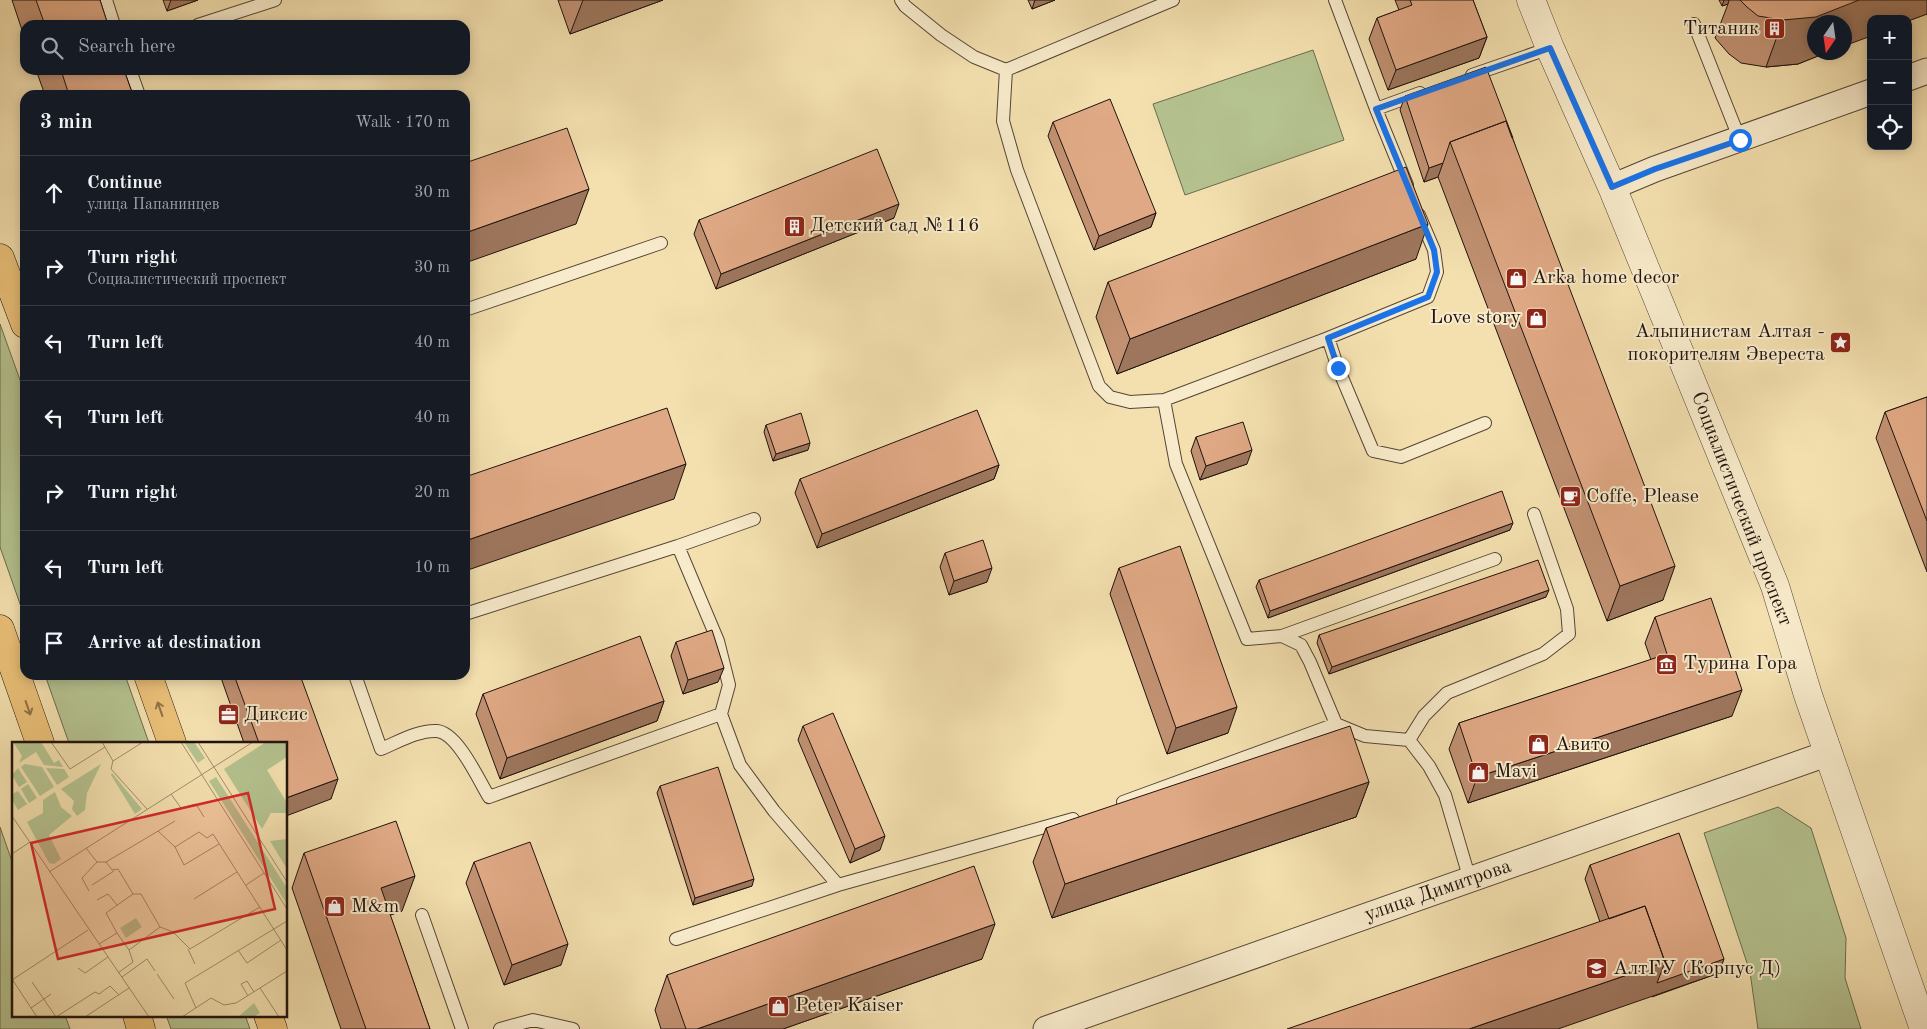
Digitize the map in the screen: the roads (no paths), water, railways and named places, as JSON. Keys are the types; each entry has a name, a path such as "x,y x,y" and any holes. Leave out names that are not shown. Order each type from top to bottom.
{"main road":[{"path":"0,258 20,310"},
{"path":"0,629 40,742"},
{"path":"150,680 172,742"},
{"path":"136,1016 141,1029"},
{"path":"268,1016 273,1029"}],"street":[{"name":"Социалистический проспект","path":"1531,0 1550,48 1612,187 1775,586 1808,695 1924,1029"},
{"path":"1912,77 1927,71"},
{"path":"1612,187 1655,169 1867,93"},
{"name":"улица Димитрова","path":"1046,1029 1829,753"}],"lane":[{"path":"106,0 112,20"},
{"path":"213,20 275,0"},
{"path":"901,0 912,12 974,57 1006,70 1173,0"},
{"path":"1006,70 1003,121 1017,170 1099,386 1110,397 1130,402 1164,400 1328,338 1428,297 1437,272 1434,250 1376,109 1335,0"},
{"path":"1694,24 1740,140"},
{"path":"1459,80 1550,48"},
{"path":"132,75 137,90"},
{"path":"1376,109 1431,89"},
{"path":"470,308 661,244"},
{"path":"1328,338 1338,368 1373,451 1401,457 1484,423"},
{"path":"1164,400 1176,464 1247,639 1282,636 1495,558"},
{"path":"1409,740 1424,716 1447,693 1542,654 1569,634 1567,609 1534,514"},
{"path":"470,612 678,546 754,519"},
{"path":"678,546 718,641 729,685 721,714 740,765 774,811 838,885"},
{"path":"1282,636 1301,645 1336,724"},
{"path":"356,680 381,749 419,734 439,731 456,741 489,798 721,714"},
{"path":"1114,806 1336,724 1365,736 1409,740 1429,766 1445,795 1470,880"},
{"path":"676,939 838,885 1086,816"},
{"path":"422,915 462,1029"},
{"path":"500,1029 534,1020 573,1029"}],"place":[{"name":"Титаник","path":"1775,29"},
{"name":"Детский сад №116","path":"794,226"},
{"name":"Arka home decor","path":"1516,278"},
{"name":"Love story","path":"1537,318"},
{"name":"Альпинистам Алтая - покорителям Эвереста","path":"1841,343"},
{"name":"Coffe, Please","path":"1570,497"},
{"name":"Турина Гора","path":"1667,664"},
{"name":"Диксис","path":"228,715"},
{"name":"Авито","path":"1539,745"},
{"name":"Mavi","path":"1479,772"},
{"name":"М&m","path":"335,907"},
{"name":"АлтГУ (Корпус Д)","path":"1597,969"},
{"name":"Peter Kaiser","path":"779,1006"}]}
